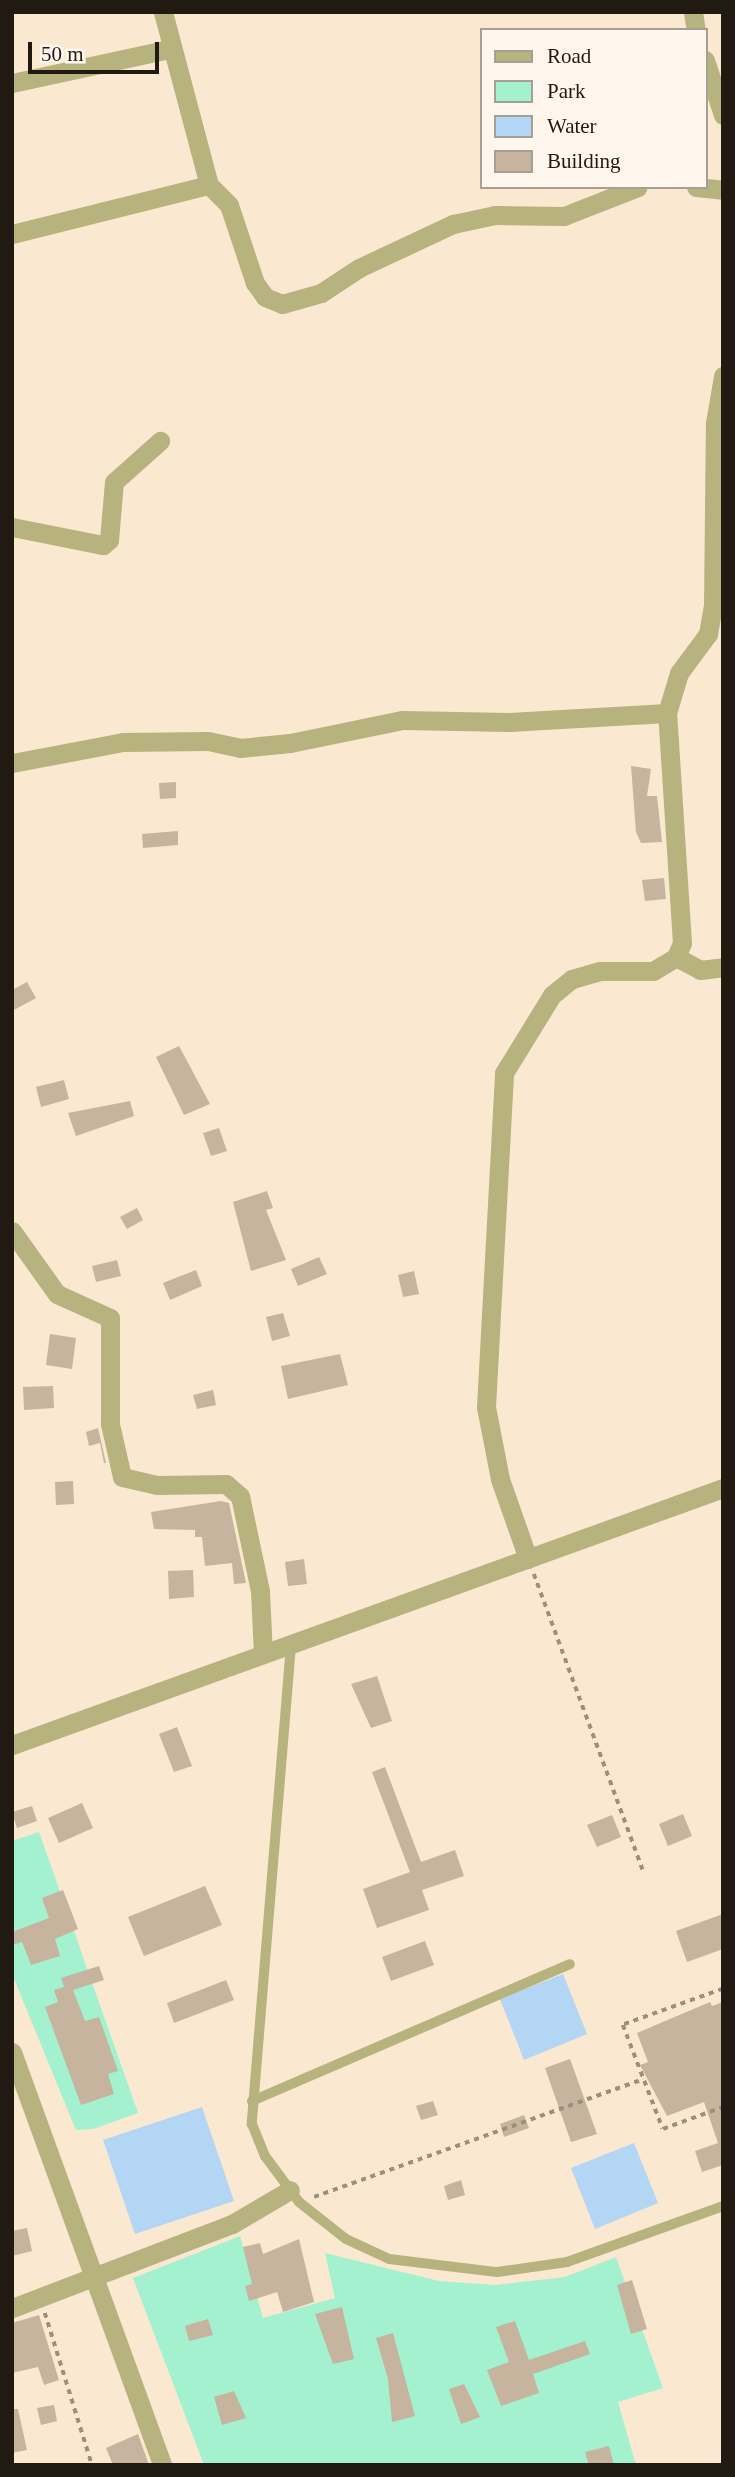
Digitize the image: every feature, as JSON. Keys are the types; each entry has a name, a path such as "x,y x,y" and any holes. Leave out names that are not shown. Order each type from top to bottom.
{"street":[{"path":"163,12 169,48 209,185 229,205 255,283 265,297 282,304 311,298 359,268 453,224 495,215 564,216 633,189"},
{"path":"12,83 169,48"},
{"path":"707,66 723,115"},
{"path":"12,234 209,185"},
{"path":"528,1559 500,1479 486,1407 504,1073 552,995 572,979 600,971 653,971 676,957 682,943 667,713 679,673 708,634 716,572 723,376"},
{"path":"12,527 103,545 109,540 114,482 160,441"},
{"path":"12,763 135,741 208,741 240,748 290,743 402,720 509,722 667,713"},
{"path":"676,957 700,970 723,967"},
{"path":"12,1231 57,1294 110,1318 110,1424 122,1477 156,1485 226,1484 240,1496 260,1591 263,1654"},
{"path":"12,1745 723,1488"},
{"path":"12,2052 162,2465"},
{"path":"12,2308 95,2279 294,2196"}],"lane":[{"path":"291,1645 252,2124 265,2156 294,2196 346,2239 389,2259 497,2272 567,2262 723,2206"},
{"path":"252,2101 570,1964"}],"path":[{"path":"528,1559 644,1873"},
{"path":"723,1989 624,2025 663,2129 723,2107"},
{"path":"294,2196 644,2079"},
{"path":"40,2298 92,2465"}],"green space":[{"path":"39,1832 138,2113 93,2129 76,2130 12,1974 12,1841"},
{"path":"240,2236 263,2318 335,2298 325,2253 439,2281 496,2285 565,2277 616,2257 663,2388 618,2402 636,2465 204,2465 133,2278"}],"water":[{"path":"563,1974 587,2034 524,2060 500,1999"},
{"path":"202,2107 234,2201 135,2234 103,2140"},
{"path":"634,2143 658,2203 595,2229 571,2168"}],"building":[{"path":"631,766 651,769 647,796 657,796 662,842 641,843 636,832"},
{"path":"176,782 176,798 160,799 159,783"},
{"path":"178,831 178,845 143,848 142,834"},
{"path":"664,878 666,899 645,901 642,880"},
{"path":"27,982 36,998 12,1011 12,990"},
{"path":"179,1046 210,1104 184,1115 156,1057"},
{"path":"64,1080 69,1099 41,1107 36,1087"},
{"path":"130,1101 134,1116 76,1136 68,1113"},
{"path":"219,1128 227,1151 211,1156 203,1133"},
{"path":"267,1191 273,1208 266,1210 286,1260 251,1271 233,1202"},
{"path":"137,1208 143,1220 127,1229 120,1217"},
{"path":"319,1257 327,1274 298,1286 291,1269"},
{"path":"117,1260 121,1276 96,1282 92,1266"},
{"path":"196,1270 202,1286 170,1300 163,1283"},
{"path":"414,1271 419,1294 403,1297 398,1275"},
{"path":"283,1313 290,1336 272,1341 266,1317"},
{"path":"50,1334 76,1338 72,1369 46,1365"},
{"path":"340,1354 348,1385 288,1399 281,1366"},
{"path":"53,1386 54,1408 24,1410 23,1387"},
{"path":"213,1390 216,1405 197,1409 193,1395"},
{"path":"98,1428 106,1463 100,1443 89,1446 86,1432"},
{"path":"73,1481 74,1504 56,1505 55,1482"},
{"path":"221,1501 229,1503 246,1583 234,1584 232,1563 205,1566 202,1537 195,1537 195,1530 154,1529 151,1512"},
{"path":"304,1559 307,1584 288,1586 285,1562"},
{"path":"193,1570 194,1597 169,1599 168,1571"},
{"path":"377,1676 392,1721 371,1728 351,1684"},
{"path":"177,1727 192,1766 174,1772 159,1734"},
{"path":"385,1767 421,1862 455,1850 464,1876 422,1890 429,1910 377,1928 363,1889 410,1872 372,1772"},
{"path":"82,1803 93,1828 59,1843 48,1818"},
{"path":"32,1806 37,1821 17,1828 12,1812"},
{"path":"683,1814 692,1836 668,1846 659,1824"},
{"path":"612,1815 621,1837 597,1847 587,1825"},
{"path":"205,1886 222,1925 144,1956 128,1917"},
{"path":"63,1890 78,1929 55,1939 60,1956 31,1965 22,1942 12,1945 12,1932 49,1918 42,1898"},
{"path":"723,1914 723,1949 687,1962 676,1931"},
{"path":"425,1941 434,1965 391,1981 382,1957"},
{"path":"99,1966 104,1980 73,1990 85,2021 99,2017 118,2071 108,2074 114,2094 81,2105 45,2007 58,2002 54,1990 64,1987 61,1978"},
{"path":"226,1980 234,2000 174,2023 167,2003"},
{"path":"710,2002 712,2006 723,2002 723,2165 702,2172 695,2151 718,2143 704,2102 667,2116 640,2065 648,2062 637,2033"},
{"path":"570,2059 597,2134 571,2142 545,2068"},
{"path":"433,2101 438,2115 421,2120 416,2106"},
{"path":"524,2115 529,2128 504,2137 500,2124"},
{"path":"461,2180 465,2195 448,2200 444,2186"},
{"path":"27,2228 32,2251 12,2256 12,2231"},
{"path":"299,2239 314,2302 283,2312 277,2292 249,2301 245,2286 252,2284 243,2247 260,2243 263,2254"},
{"path":"632,2280 647,2329 631,2334 617,2285"},
{"path":"342,2307 354,2359 333,2364 315,2314"},
{"path":"39,2315 59,2380 44,2385 38,2367 12,2373 12,2323"},
{"path":"208,2319 213,2335 189,2341 185,2326"},
{"path":"515,2321 529,2360 585,2341 590,2354 533,2374 539,2393 501,2406 487,2370 509,2362 496,2327"},
{"path":"393,2333 415,2416 392,2422 388,2379 376,2338"},
{"path":"464,2384 480,2417 461,2424 449,2389"},
{"path":"234,2391 246,2418 222,2425 214,2397"},
{"path":"54,2405 57,2421 41,2425 37,2408"},
{"path":"12,2409 18,2409 27,2450 12,2453"},
{"path":"138,2434 149,2465 113,2465 106,2448"},
{"path":"609,2446 614,2465 589,2465 585,2452"}]}
